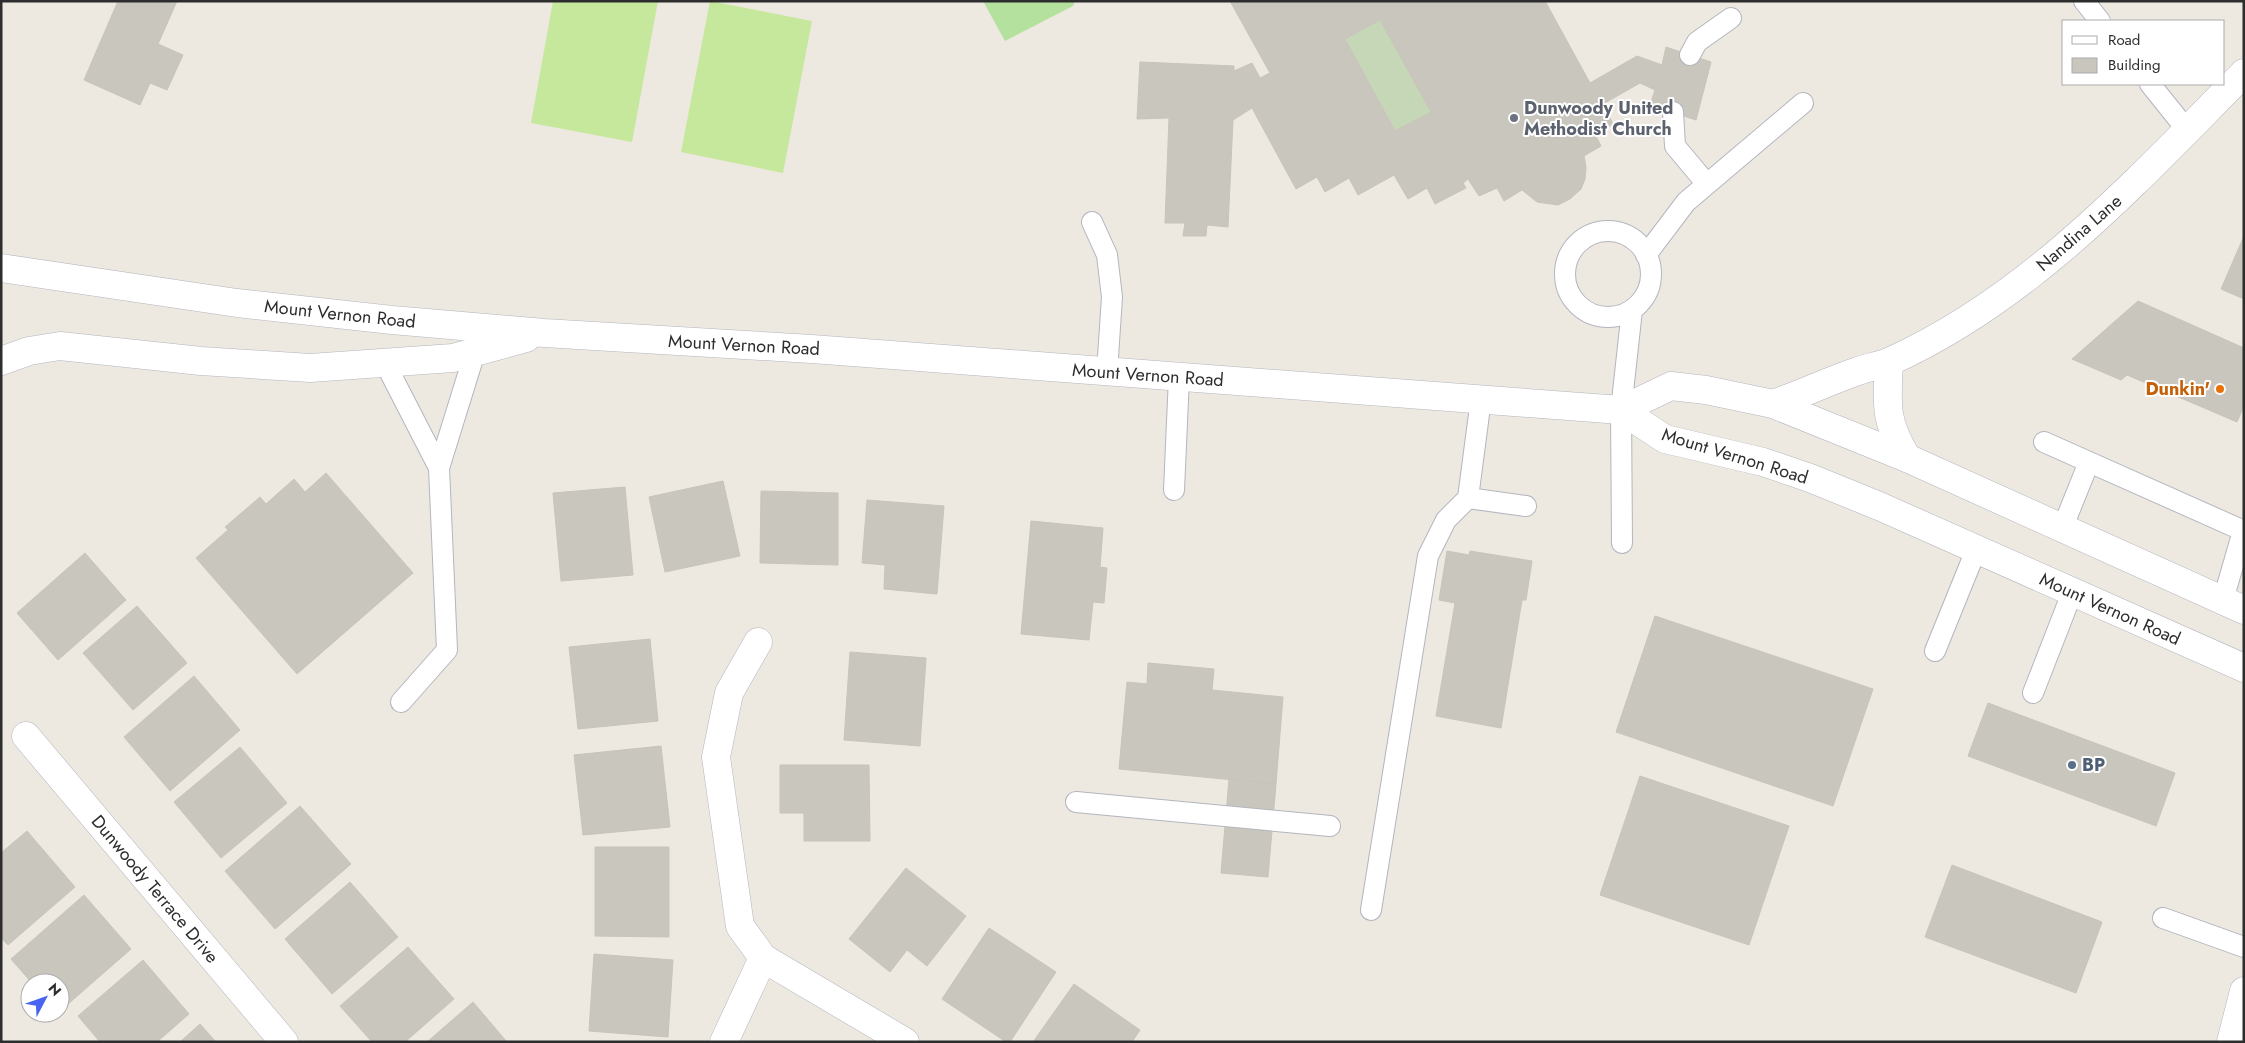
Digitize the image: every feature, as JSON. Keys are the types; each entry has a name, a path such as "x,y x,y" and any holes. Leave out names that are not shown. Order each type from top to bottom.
{"main road":[{"name":"Nandina Lane","path":"1773,404 1858,371 1889,362 1943,334 1990,304 2047,263 2114,205 2244,72"},
{"name":"Mount Vernon Road","path":"1,268 237,303 392,320 544,333 812,349 1621,410 1665,440 1753,460 1810,478 2244,668"},
{"path":"1,361 29,351 60,346 201,361 310,368 453,358 544,333"},
{"path":"1889,362 1887,412 1895,439 1907,458"},
{"path":"1621,410 1671,386 1706,390 1773,404 1907,458 2233,605"},
{"path":"758,642 729,693 716,757 740,926 763,958 905,1042"},
{"name":"Dunwoody Terrace Drive","path":"26,736 284,1042"},
{"path":"724,1042 763,958"},
{"path":"2231,1042 2244,991"}],"lane":[{"path":"2084,1 2099,20"},
{"path":"1690,55 1698,42 1730,18"},
{"path":"2151,85 2187,130"},
{"path":"1646,255 1686,202 1706,183 1803,103"},
{"path":"1673,112 1675,146 1706,183"},
{"path":"1092,222 1107,255 1112,297 1106,372"},
{"path":"1604,231 1618,232 1631,238 1641,247 1646,255 1651,273 1648,287 1642,300 1632,310 1619,316 1605,317 1591,314 1579,306 1570,295 1565,282 1565,267 1570,254 1578,242 1590,235 1604,231"},
{"path":"1622,543 1621,410 1632,310"},
{"path":"400,702 447,650 439,468 476,352"},
{"path":"385,363 439,468"},
{"path":"1174,490 1179,377"},
{"path":"1372,910 1428,556 1446,520 1468,498 1481,399"},
{"path":"2044,442 2243,531 2233,605"},
{"path":"2062,529 2089,462"},
{"path":"1468,498 1526,506"},
{"path":"1935,651 1976,550"},
{"path":"2033,693 2072,593"},
{"path":"1076,802 1330,826"},
{"path":"2163,918 2244,947"}],"green space":[{"path":"553,1 658,1 632,142 531,123"},
{"path":"710,1 812,21 783,173 681,152"},
{"path":"983,1 1075,1 1073,6 1005,41"},
{"path":"1380,20 1431,112 1395,131 1345,39"}],"building":[{"path":"118,1 177,1 158,44 183,55 167,90 150,83 140,105 84,80"},
{"name":"Dunwoody United Methodist Church","path":"1230,1 1545,1 1590,83 1637,56 1662,65 1666,47 1711,62 1696,120 1650,105 1655,90 1640,83 1603,104 1613,124 1595,134 1601,146 1584,156 1586,167 1585,179 1581,189 1570,199 1558,205 1537,202 1522,190 1504,201 1497,188 1479,196 1468,179 1463,183 1466,188 1435,204 1427,188 1408,199 1394,175 1358,195 1349,178 1325,192 1317,177 1296,189 1252,108 1233,120 1228,227 1207,225 1206,236 1183,236 1185,223 1165,223 1169,118 1137,119 1140,62 1234,66 1234,71 1252,63 1260,78 1270,73","holes":["1380,20 1431,112 1395,131 1345,39"]},
{"path":"2244,236 2244,299 2221,289"},
{"path":"2138,301 2244,348 2244,406 2237,422 2127,375 2121,380 2072,359"},
{"path":"326,473 413,573 297,674 196,558 228,530 225,527 260,497 266,504 294,479 305,492"},
{"path":"723,481 740,556 665,572 649,497"},
{"path":"625,487 633,575 561,581 553,493"},
{"path":"761,491 838,493 838,565 760,563"},
{"path":"867,500 944,506 937,594 884,589 885,565 862,563"},
{"path":"1031,521 1103,528 1100,567 1107,568 1104,603 1093,602 1089,640 1021,634"},
{"path":"1447,551 1469,555 1470,551 1532,561 1526,600 1522,600 1501,728 1436,716 1455,603 1439,600"},
{"path":"85,553 126,600 58,660 17,613"},
{"path":"137,606 187,663 133,710 83,653"},
{"path":"1655,616 1873,689 1833,806 1616,732"},
{"path":"650,639 658,721 578,729 569,647"},
{"path":"850,652 926,658 920,746 844,740"},
{"path":"1148,663 1214,669 1212,690 1283,697 1276,784 1119,769 1127,682 1147,684"},
{"path":"194,676 240,730 170,791 124,737"},
{"name":"BP","path":"1988,703 2175,773 2156,826 1968,756"},
{"path":"661,746 670,827 583,835 574,755"},
{"path":"240,747 287,803 221,858 174,802"},
{"path":"780,765 869,765 870,841 804,841 804,813 780,813"},
{"path":"1640,776 1789,826 1749,945 1600,895"},
{"path":"1229,779 1276,784 1268,877 1221,873"},
{"path":"300,806 351,864 275,929 225,871"},
{"path":"27,831 75,887 8,945 1,938 1,853"},
{"path":"595,847 669,847 669,937 595,936"},
{"path":"1952,865 2102,922 2076,993 1925,937"},
{"path":"906,868 966,916 927,966 907,950 890,972 849,939"},
{"path":"350,882 398,937 332,994 285,939"},
{"path":"84,895 131,949 70,1002 70,973 23,973 11,959"},
{"path":"989,928 1056,972 1010,1042 1006,1042 942,999"},
{"path":"408,947 454,999 405,1042 372,1042 340,1006"},
{"path":"594,954 673,960 668,1037 589,1031"},
{"path":"143,960 189,1014 157,1042 100,1042 78,1016"},
{"path":"1074,984 1140,1030 1132,1042 1033,1042"},
{"path":"473,1002 507,1042 427,1042"},
{"path":"200,1024 216,1042 180,1042"}],"place":[{"name":"Dunwoody United Methodist Church","path":"1514,118"},
{"name":"Dunkin'","path":"2220,389"},
{"name":"BP","path":"2072,765"}]}
